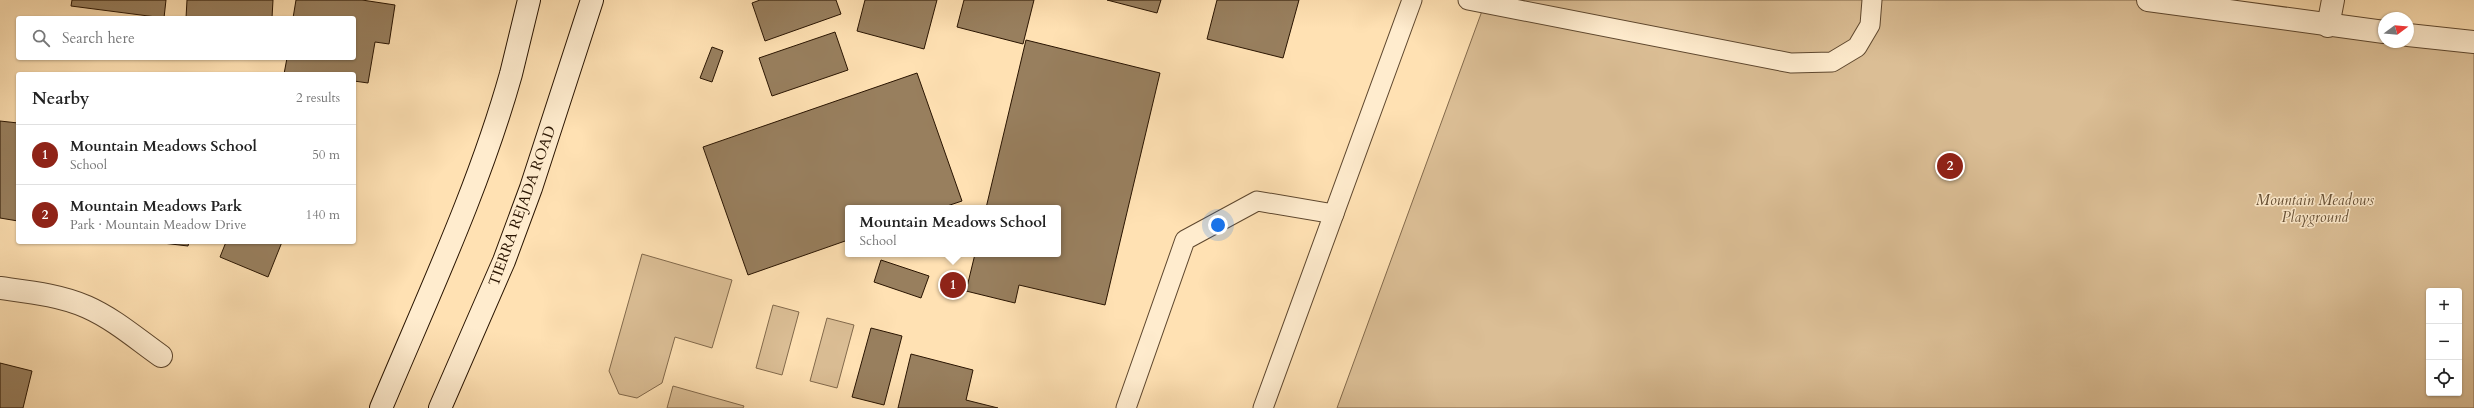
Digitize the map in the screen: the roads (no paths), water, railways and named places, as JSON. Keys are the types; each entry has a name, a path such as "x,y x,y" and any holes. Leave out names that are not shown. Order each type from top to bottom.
{"main road":[{"path":"381,408 453,235 481,161 510,75 529,0"},
{"name":"TIERRA REJADA ROAD","path":"440,408 504,261 531,188 592,0"},
{"path":"2148,0 2328,26 2378,31"},
{"path":"2328,26 2333,0"},
{"path":"2414,36 2474,42"},
{"path":"0,288 52,296 86,307 107,318 161,356"}],"lane":[{"path":"1262,408 1412,0"},
{"path":"1468,0 1791,63 1832,62 1857,47 1870,25 1872,0"},
{"path":"1126,408 1185,240 1257,201 1334,214"}],"place":[{"name":"Mountain Meadows Park","path":"1950,166"},
{"name":"Mountain Meadows School","path":"953,285"}],"park label":[{"name":"Mountain Meadows Playground","path":"2315,208"}]}
